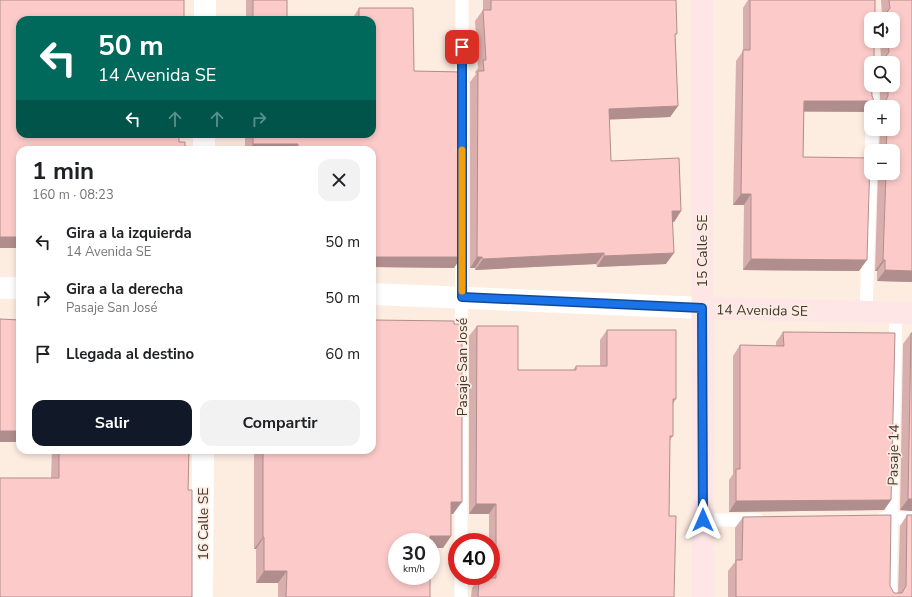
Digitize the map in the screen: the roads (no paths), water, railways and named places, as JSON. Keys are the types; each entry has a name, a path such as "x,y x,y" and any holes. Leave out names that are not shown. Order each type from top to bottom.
{"street":[{"path":"205,0 205,16"},
{"name":"15 Calle SE","path":"702,0 703,597"},
{"path":"0,288 16,288"},
{"name":"14 Avenida SE","path":"376,294 702,308 904,313"},
{"name":"16 Calle SE","path":"202,597 203,454"}],"lane":[{"name":"Pasaje San José","path":"461,533 462,0"},
{"path":"866,312 872,136"},
{"name":"Pasaje 14","path":"890,597 892,518 904,313"},
{"path":"868,519 912,518"},
{"path":"703,520 774,520"},
{"path":"461,585 461,597"}]}
